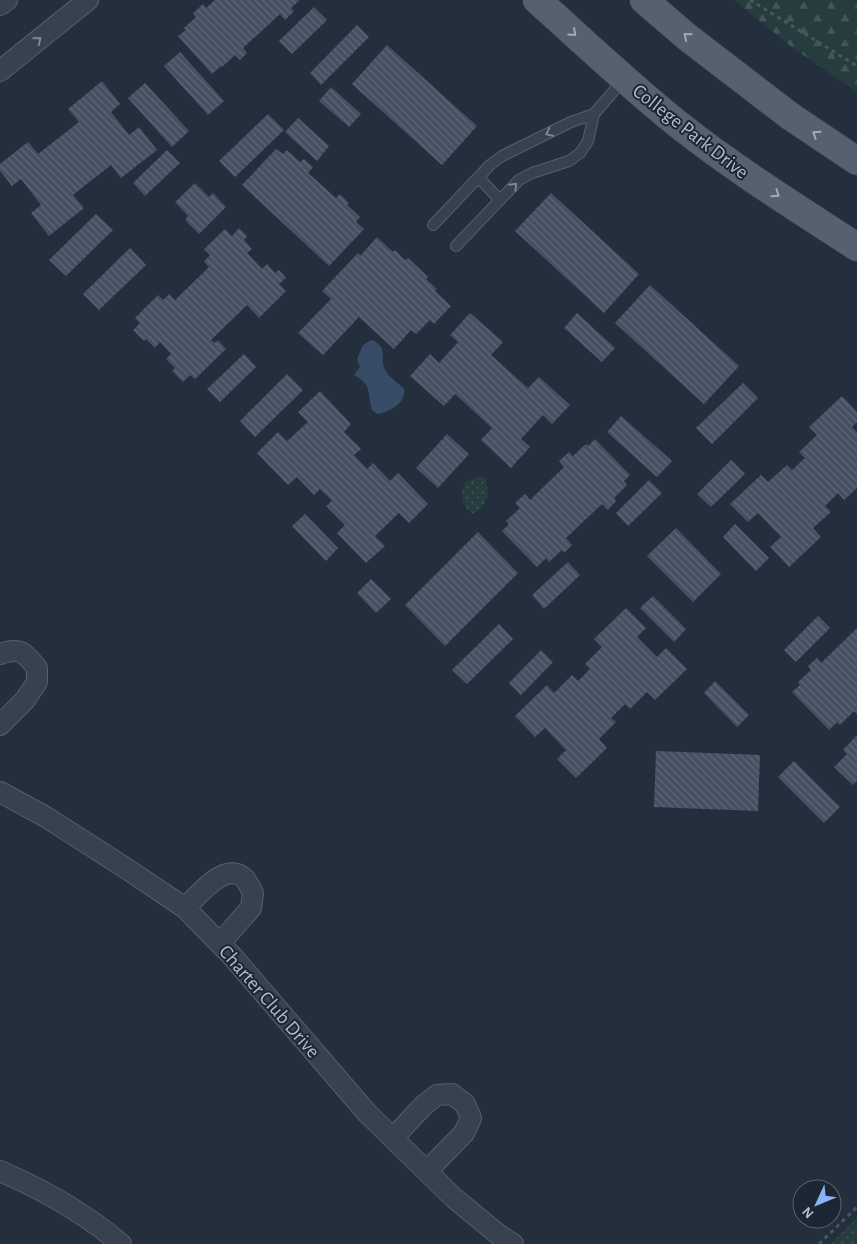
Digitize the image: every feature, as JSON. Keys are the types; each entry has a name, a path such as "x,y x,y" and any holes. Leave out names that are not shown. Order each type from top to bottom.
{"main road":[{"name":"College Park Drive","path":"537,0 679,125 728,161 850,240"},
{"path":"644,0 687,37 790,116 857,161"}],"street":[{"path":"0,5 7,0"},
{"path":"0,71 84,1"},
{"path":"0,654 14,649 26,654 37,668 37,682 25,700 0,725"},
{"name":"Charter Club Drive","path":"0,792 46,817 184,908 232,956 367,1112 454,1198 499,1235 513,1244"},
{"path":"184,908 218,876 232,873 244,878 253,893 251,908 220,943"},
{"path":"393,1138 437,1095 452,1094 466,1104 471,1118 464,1134 427,1171"},
{"path":"0,1171 71,1207 99,1225 121,1244"}],"lane":[{"path":"456,246 519,180 532,173 568,161 580,153 588,141 594,114 624,78"},
{"path":"433,226 478,177 502,156 571,122 594,114"},
{"path":"478,177 500,200"}],"path":[{"path":"750,0 857,66"},
{"path":"819,1244 857,1207"}],"green space":[{"path":"734,0 857,0 857,92 793,48"},
{"path":"481,477 486,478 487,499 482,507 473,514 466,507 462,499 462,490 466,481"},
{"path":"857,1218 857,1244 831,1244"}],"water":[{"path":"371,340 381,346 384,368 387,373 404,389 403,398 397,406 378,414 372,410 367,386 354,375 360,367 357,359 363,345"}],"building":[{"path":"215,0 300,0 291,8 294,11 285,20 280,14 243,48 247,53 240,60 235,55 212,74 178,36 186,30 184,28 196,17 193,13 203,4 206,8"},
{"path":"314,7 327,20 292,54 279,41"},
{"path":"357,25 369,37 321,85 310,73"},
{"path":"387,45 477,126 442,165 352,84"},
{"path":"180,52 224,101 208,115 164,66"},
{"path":"102,81 120,104 111,112 129,135 139,127 157,150 121,178 111,165 73,195 84,208 49,236 31,213 41,205 21,179 12,186 0,171 0,164 28,142 38,154 79,122 68,109"},
{"path":"145,83 189,131 172,147 128,98"},
{"path":"331,87 361,114 349,127 319,101"},
{"path":"268,114 284,130 235,177 219,161"},
{"path":"298,118 329,146 317,161 285,132"},
{"path":"276,149 283,154 287,150 300,162 304,159 313,167 308,173 336,198 340,194 349,203 347,205 360,217 356,222 364,229 329,266 242,185"},
{"path":"167,150 180,163 145,196 133,183"},
{"path":"195,183 209,197 213,193 226,207 199,234 185,220 188,216 175,202"},
{"path":"551,193 639,274 604,313 515,231"},
{"path":"96,214 113,230 66,276 49,260"},
{"path":"239,228 247,236 244,240 252,249 247,253 262,269 267,264 275,273 279,270 286,278 279,284 286,291 259,318 247,305 211,340 215,343 218,340 226,349 195,379 190,375 183,382 172,371 175,368 166,359 171,354 160,342 155,348 146,339 144,341 133,330 140,323 135,318 158,295 163,300 169,294 175,300 209,267 204,262 210,255 204,249 225,229 232,236"},
{"path":"377,237 393,252 395,250 405,260 408,258 428,277 426,279 437,289 435,291 451,306 434,324 430,320 416,334 411,330 394,349 359,317 323,355 298,333 331,299 322,291 358,253 360,256"},
{"path":"130,248 146,265 99,310 83,294"},
{"path":"650,285 739,366 704,404 615,323"},
{"path":"470,313 503,342 491,355 528,388 539,377 570,405 552,424 543,415 521,439 530,447 511,468 481,440 492,428 455,394 444,406 410,376 430,354 439,363 458,342 450,335"},
{"path":"577,313 615,348 602,362 564,328"},
{"path":"244,354 256,367 220,402 207,389"},
{"path":"287,374 303,390 255,437 240,421"},
{"path":"743,383 758,398 712,444 696,428"},
{"path":"320,391 351,424 344,432 361,449 354,455 367,469 373,463 390,481 398,473 428,504 409,523 399,513 375,536 385,546 366,563 337,533 345,525 326,506 332,501 320,489 314,495 297,477 288,485 257,453 278,432 287,441 308,422 298,412"},
{"path":"842,396 857,412 857,422 852,427 857,432 857,488 844,500 838,493 825,506 831,512 813,528 821,537 789,567 770,547 781,537 758,513 748,522 730,504 761,475 768,482 787,465 792,470 805,458 799,452 817,435 809,427"},
{"path":"621,416 672,461 657,477 607,432"},
{"path":"447,434 469,454 438,488 416,468"},
{"path":"595,439 630,475 624,481 627,485 614,498 616,501 608,510 602,504 566,538 572,545 564,553 562,550 549,562 546,558 537,567 502,531 509,524 506,521 520,508 515,503 525,494 530,500 564,467 559,461 569,452 573,456 586,444 588,446"},
{"path":"731,460 745,474 711,507 697,494"},
{"path":"649,480 662,493 628,526 616,513"},
{"path":"305,514 338,548 326,561 292,526"},
{"path":"735,524 769,558 756,571 723,537"},
{"path":"676,528 721,574 693,602 647,556"},
{"path":"478,532 518,573 445,646 405,605"},
{"path":"568,562 580,575 544,609 532,595"},
{"path":"371,579 391,599 376,613 357,593"},
{"path":"653,596 686,629 674,642 640,608"},
{"path":"626,608 646,628 637,637 657,657 666,648 687,669 655,700 647,692 630,709 625,704 611,718 616,722 599,739 607,748 576,778 557,759 566,750 545,728 535,737 515,716 547,685 554,693 572,675 578,681 590,669 585,664 602,647 594,639"},
{"path":"818,616 830,628 796,662 784,650"},
{"path":"499,624 513,639 467,684 452,670"},
{"path":"857,628 857,714 854,711 840,725 837,722 829,730 792,692 800,685 798,682 811,670 808,666 817,658 821,663"},
{"path":"541,650 553,662 521,695 509,683"},
{"path":"715,681 749,715 737,727 704,693"},
{"path":"856,736 857,781 853,785 834,767 847,754 843,750"},
{"path":"656,751 760,755 758,811 654,807"},
{"path":"794,761 840,807 824,823 778,777"}]}
